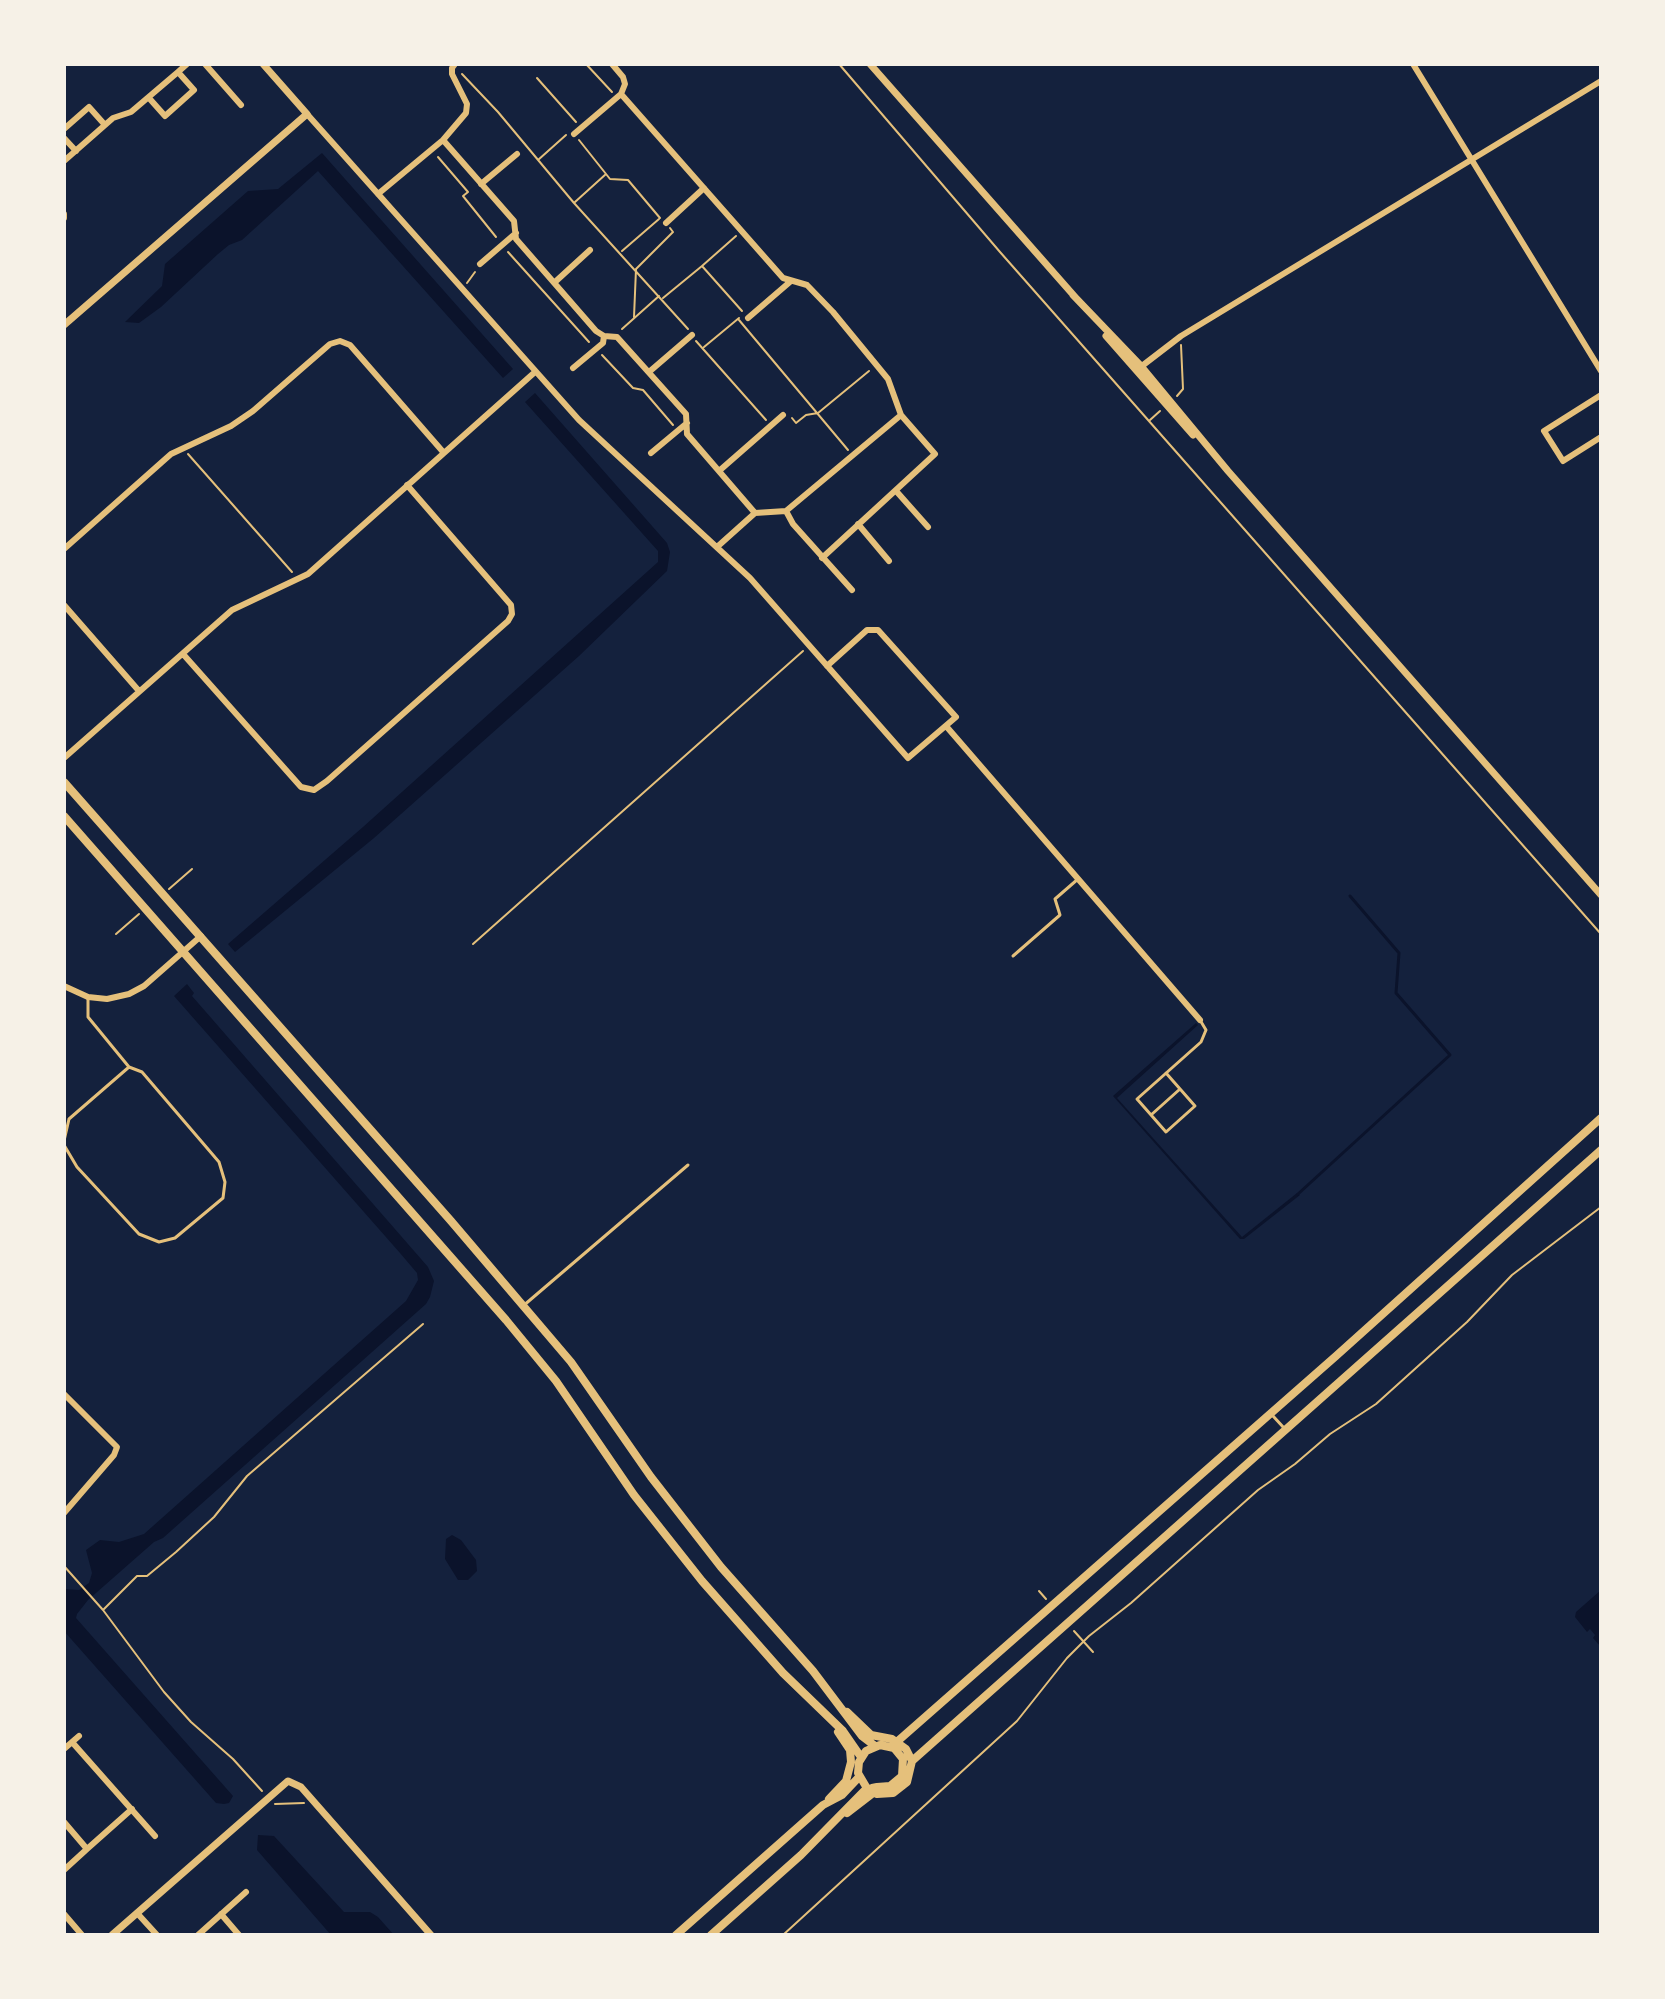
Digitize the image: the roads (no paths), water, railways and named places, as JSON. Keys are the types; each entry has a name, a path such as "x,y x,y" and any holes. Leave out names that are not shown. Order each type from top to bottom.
{"main road":[{"path":"64,782 571,1362 651,1477 721,1567 845,1711 862,1736 875,1746"},
{"path":"64,816 506,1320 556,1381 634,1495 702,1581 851,1740 861,1757"},
{"path":"845,1711 857,1718 871,1735 881,1737 894,1744 906,1749 912,1761 903,1787 887,1794 870,1792 859,1777 861,1757 875,1746 894,1744 1601,1118"},
{"path":"912,1761 1601,1150"},
{"path":"676,1935 846,1781 851,1762 850,1750 832,1723"},
{"path":"711,1935 870,1792 890,1786 902,1776 903,1759 894,1744"},
{"path":"823,1805 842,1795 859,1777"}],"street":[{"path":"64,161 113,118 131,112 187,64"},
{"path":"205,64 241,105"},
{"path":"263,64 579,420 750,578 810,645 827,666 908,758 956,717 878,630 867,630 827,666"},
{"path":"574,134 620,96 625,84 612,64"},
{"path":"870,64 1601,895"},
{"path":"1413,64 1601,371"},
{"path":"378,194 443,140 466,113 467,104 452,74 453,66"},
{"path":"149,98 165,116 194,90 178,72"},
{"path":"1138,368 1181,336 1601,81"},
{"path":"620,96 783,278 807,285 888,379 901,415 935,454 822,558"},
{"path":"64,129 89,107 105,125"},
{"path":"64,325 307,114"},
{"path":"64,138 76,151"},
{"path":"443,140 514,221 516,239 596,331 604,336 617,337 686,414 687,434 755,513"},
{"path":"481,184 517,154"},
{"path":"663,221 704,188"},
{"path":"480,264 516,233"},
{"path":"555,282 590,250"},
{"path":"748,318 791,281"},
{"path":"649,372 692,335"},
{"path":"573,368 603,343 604,336"},
{"path":"64,549 182,447 231,426 253,411 330,344 340,341 350,345 444,453"},
{"path":"64,758 232,610 245,601 308,574 535,372"},
{"path":"1601,395 1544,431 1563,461 1601,437"},
{"path":"719,471 783,415"},
{"path":"717,547 755,513 786,511 901,415"},
{"path":"651,453 687,423"},
{"path":"183,654 301,787 314,790 327,781 508,621 512,614 511,605 407,485"},
{"path":"897,492 928,527"},
{"path":"786,511 822,558 852,590"},
{"path":"858,524 889,561"},
{"path":"64,605 139,691"},
{"path":"946,726 1200,1020"},
{"path":"64,986 88,997 107,999 129,994 144,986 201,936"},
{"path":"64,1394 117,1447 114,1455 64,1513"},
{"path":"64,1749 79,1736"},
{"path":"72,1742 155,1836"},
{"path":"112,1935 288,1781 296,1783 431,1935"},
{"path":"64,1870 132,1809"},
{"path":"64,1822 87,1849"},
{"path":"198,1935 246,1892"},
{"path":"137,1913 157,1935"},
{"path":"64,1914 82,1935"},
{"path":"221,1914 239,1935"}],"lane":[{"path":"1013,956 1060,915 1055,899 1078,879"},
{"path":"88,997 88,1017 129,1067 142,1072 219,1162 225,1182 223,1198 175,1238 159,1242 139,1234 77,1167 64,1143 69,1119 129,1067"},
{"path":"1166,1073 1195,1106 1166,1132 1137,1099 1206,1035 1200,1020"},
{"path":"1151,1115 1180,1089"},
{"path":"523,1306 688,1165"},
{"path":"1270,1413 1285,1429"}],"water":[{"path":"322,153 513,369 503,378 318,171 242,240 218,254 161,307 139,323 125,322 162,286 165,264 248,191 278,189"},
{"path":"535,393 667,543 670,552 667,571 579,656 374,838 235,952 228,944 658,562 658,551 525,402"},
{"path":"187,984 194,993 192,996 428,1267 434,1281 426,1304 163,1538 154,1542 88,1600 77,1614 76,1618 233,1796 229,1803 224,1804 216,1803 64,1631 64,1589 79,1590 89,1583 92,1573 86,1550 100,1540 119,1542 144,1534 406,1301 418,1280 417,1273 400,1253 174,996"},
{"path":"1196,1023 1198,1025 1117,1098 1242,1237 1297,1193 1300,1195 1244,1239 1240,1239 1113,1096"},
{"path":"452,1535 461,1540 476,1560 477,1571 468,1580 458,1580 445,1559 446,1539"},
{"path":"1601,1590 1601,1647 1590,1629 1587,1632 1575,1617 1576,1612"},
{"path":"258,1835 274,1836 344,1912 370,1912 394,1935 331,1935 257,1850"}],"waterway":[{"path":"1298,1194 1450,1055 1396,993 1399,953 1350,896"}]}
